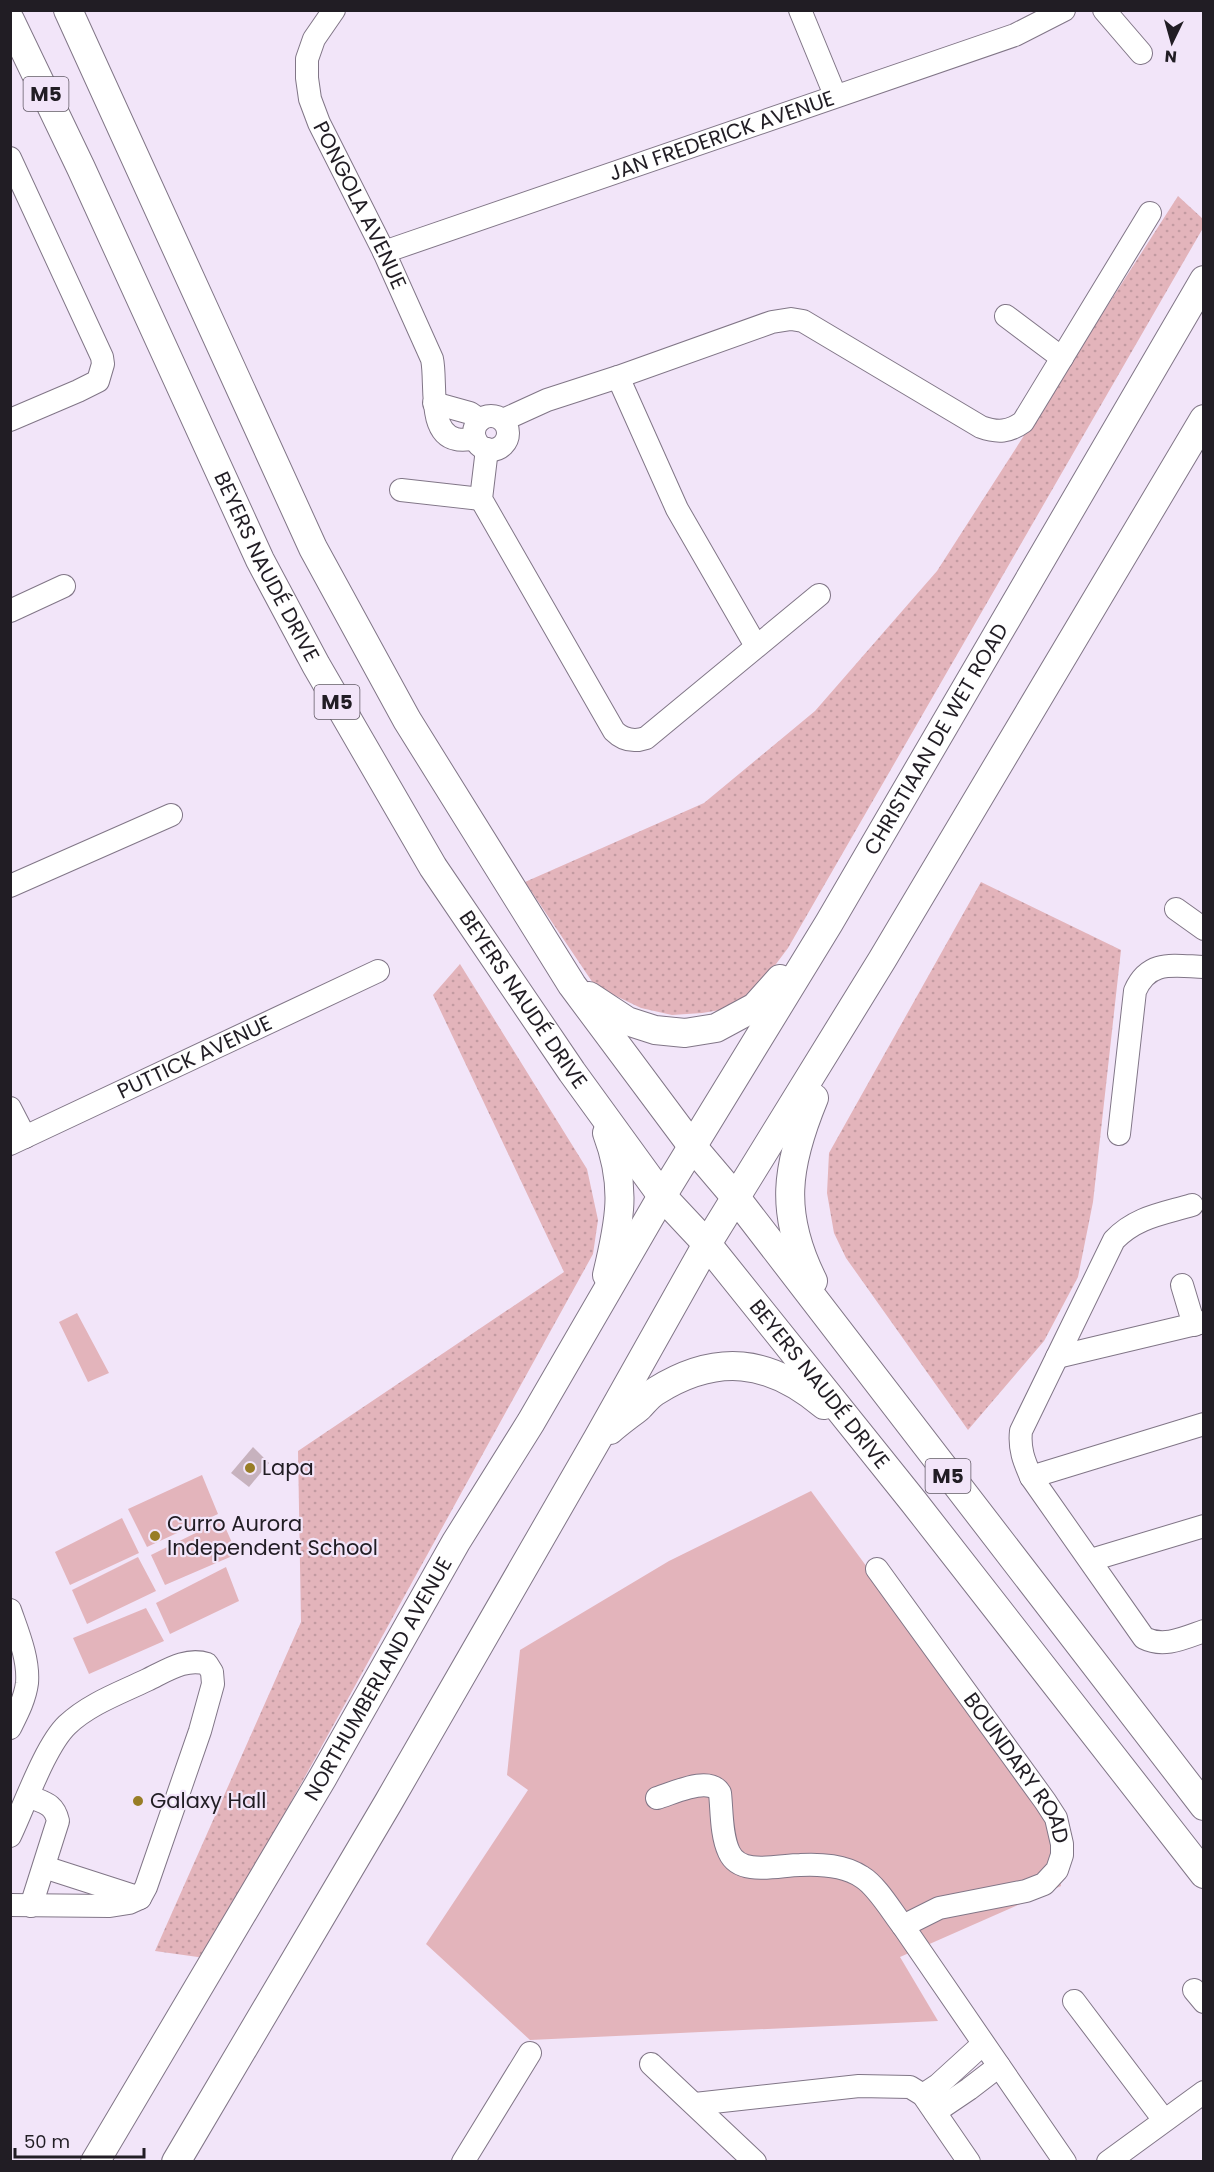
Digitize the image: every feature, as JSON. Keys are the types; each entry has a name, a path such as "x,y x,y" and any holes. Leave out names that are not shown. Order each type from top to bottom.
{"main road":[{"name":"M5","path":"68,10 313,548 407,720 572,985 692,1146 736,1199 1203,1806"},
{"name":"BEYERS NAUDÉ DRIVE","path":"10,20 81,168 260,560 316,665 433,867 597,1106 662,1196 707,1244 913,1501 1203,1874"},
{"name":"CHRISTIAAN DE WET ROAD","path":"662,1196 829,923 1203,280"},
{"path":"176,2162 388,1803 707,1244 1084,624 1203,419"},
{"path":"572,985 627,1021 655,1030 685,1033 716,1028 755,1007 829,923"},
{"path":"837,1331 796,1241 789,1204 790,1173 799,1133 847,1015"},
{"path":"591,1322 607,1274 621,1202 620,1178 614,1151 597,1106"},
{"name":"NORTHUMBERLAND AVENUE","path":"94,2162 323,1777 456,1542 591,1322 662,1196"},
{"path":"598,1438 637,1408 653,1392 705,1368 723,1365 744,1366 767,1371 809,1393 856,1431"}],"street":[{"name":"PONGOLA AVENUE","path":"334,10 314,39 308,59 307,78 310,99 319,123 384,252 432,359 435,374 434,403 470,412 481,436"},
{"path":"800,10 835,95"},
{"path":"1104,10 1141,53"},
{"name":"JAN FREDERICK AVENUE","path":"384,252 1015,35 1061,13"},
{"path":"10,158 102,357 103,364 98,381 10,420"},
{"path":"819,595 646,738 631,740 624,738 614,731 481,499 481,436 490,416 503,420 547,400 772,322 797,320 803,321 981,427 1002,432 1013,429 1023,422 1150,213"},
{"path":"1006,316 1062,358"},
{"path":"618,377 677,509 756,646"},
{"path":"481,436 497,448 505,442 508,431 503,420"},
{"path":"401,490 481,499"},
{"path":"10,611 64,586"},
{"path":"10,886 171,814"},
{"path":"1176,909 1203,929"},
{"path":"1119,1134 1135,991 1140,980 1155,968 1163,966 1203,967"},
{"name":"PUTTICK AVENUE","path":"18,1140 378,971"},
{"path":"10,1108 18,1140"},
{"path":"1192,1205 1138,1221 1125,1228 1114,1240 1021,1431 1019,1444 1021,1455 1031,1477 1144,1638 1159,1643 1172,1642 1203,1631"},
{"path":"1057,1357 1198,1323 1182,1285"},
{"path":"1031,1477 1203,1424"},
{"path":"1091,1560 1203,1526"},
{"name":"BOUNDARY ROAD","path":"877,1569 1045,1801 1056,1818 1062,1844 1062,1855 1057,1870 1044,1884 1026,1891 939,1908 903,1926"},
{"path":"10,1610 27,1669 27,1685 10,1728"},
{"path":"10,1836 56,1738 67,1725 90,1708 180,1664 198,1661 207,1664 212,1672 213,1684 200,1731 147,1887 140,1898 129,1903 110,1906 21,1906"},
{"path":"657,1798 703,1784 712,1785 720,1793 725,1841 734,1860 742,1865 756,1868 799,1865 828,1866 849,1870 863,1877 903,1926 1065,2162"},
{"path":"21,1906 44,1867 58,1821 56,1810 28,1796"},
{"path":"44,1867 140,1898"},
{"path":"1074,2001 1164,2120"},
{"path":"929,2104 938,2085 983,2044"},
{"path":"463,2162 530,2053"},
{"path":"651,2064 755,2162"},
{"path":"929,2104 969,2089 999,2066"},
{"path":"695,2104 859,2086 905,2086 915,2089 929,2104 969,2162"},
{"path":"1108,2162 1203,2092"}],"shaded area":[{"path":"1178,196 1203,219 1203,228 788,948 767,976 732,1008 672,1015 641,1008 595,986 525,882 704,803 815,711 937,571"},
{"path":"981,882 1121,950 1093,1202 1078,1277 1044,1341 968,1430 846,1258 834,1233 827,1193 829,1153"},
{"path":"460,964 587,1169 598,1220 593,1254 205,1958 155,1951 301,1622 298,1451 564,1272 433,995"},
{"path":"77,1313 109,1373 88,1382 59,1322"},
{"path":"202,1475 218,1514 147,1547 128,1509"},
{"path":"811,1491 1051,1817 1061,1886 900,1957 938,2021 530,2040 426,1944 528,1790 507,1775 520,1650 669,1561"},
{"path":"122,1518 139,1553 70,1585 55,1552"},
{"path":"222,1520 237,1554 165,1585 151,1555"},
{"path":"138,1557 156,1591 87,1624 72,1590"},
{"path":"226,1567 239,1601 170,1634 156,1603"},
{"path":"146,1608 164,1641 89,1674 73,1638"}],"building":[{"name":"Lapa","path":"253,1447 269,1463 249,1487 231,1473"}],"place":[{"name":"Lapa","path":"250,1468"},
{"name":"Curro Aurora Independent School","path":"155,1536"},
{"name":"Galaxy Hall","path":"138,1801"}]}
